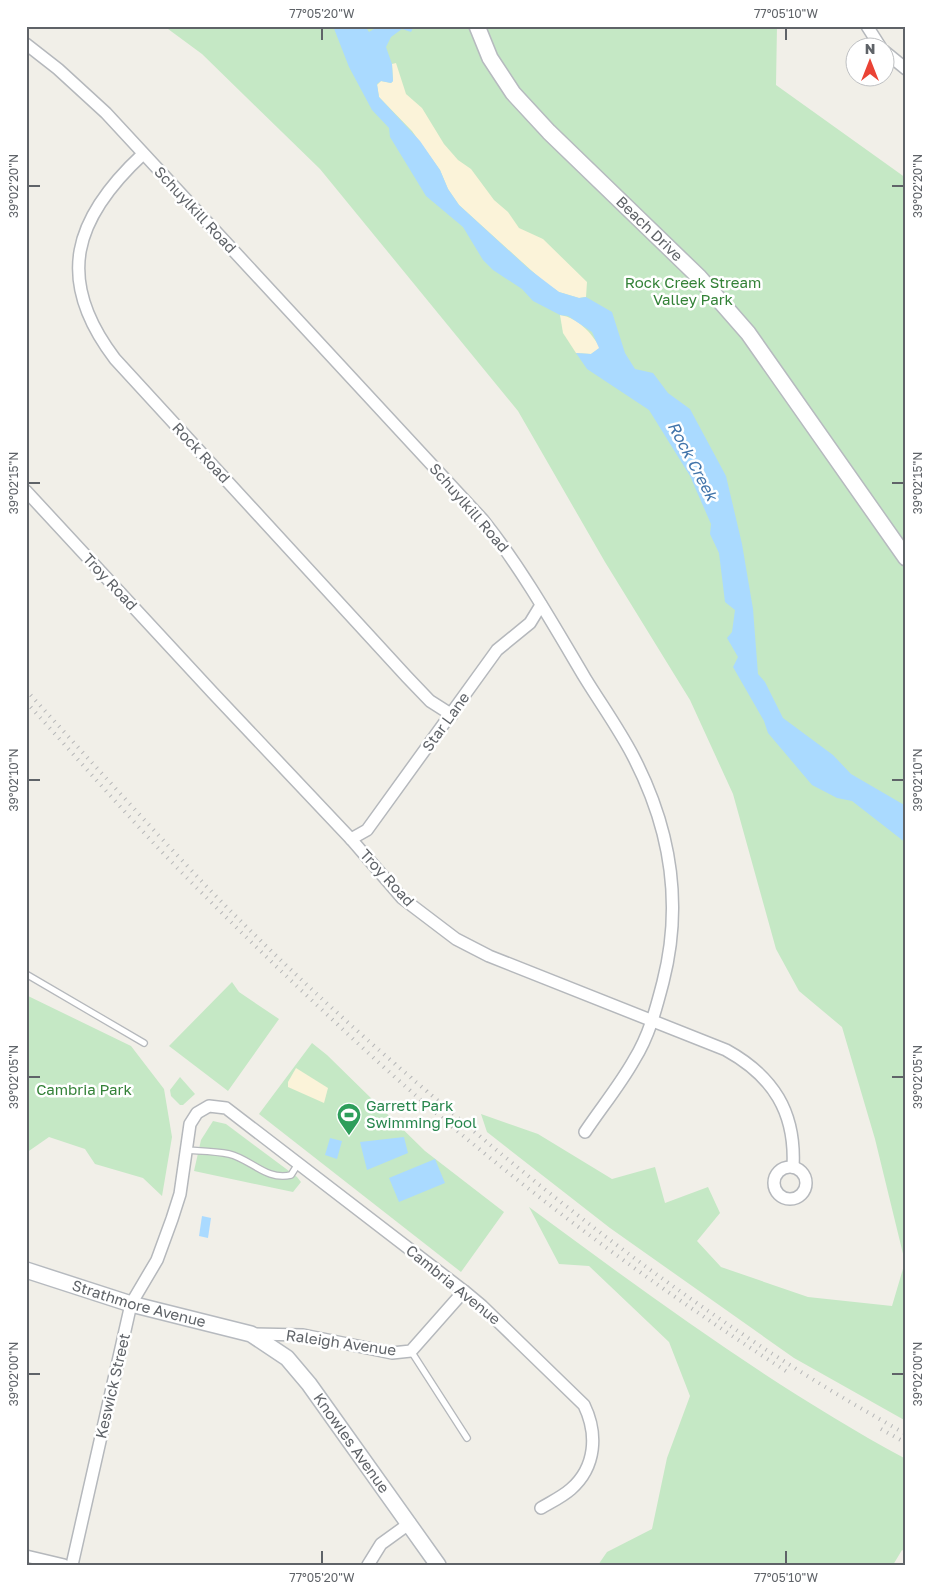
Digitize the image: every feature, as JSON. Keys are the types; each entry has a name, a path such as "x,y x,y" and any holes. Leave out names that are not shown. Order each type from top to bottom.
{"street":[{"name":"Beach Drive","path":"477,26 490,58 513,93 548,132 699,277 748,333 906,558"},
{"path":"867,26 875,38"},
{"name":"Schuylkill Road","path":"26,44 106,113 482,520 510,555 633,756 657,809 667,849 673,890 673,922 667,966 653,1021 635,1059 585,1132"},
{"path":"894,59 906,69"},
{"name":"Rock Road","path":"143,154 116,179 99,201 89,221 79,253 79,277 85,304 97,336 115,359 430,701 452,715"},
{"name":"Troy Road","path":"26,490 351,839 402,898 456,939 489,956 726,1050 746,1061 764,1078 780,1099 789,1120 794,1143 793,1167"},
{"name":"Star Lane","path":"351,839 367,830 452,715 496,650 530,623 541,606"},
{"name":"Keswick Street","path":"72,1565 131,1304 157,1260 172,1220 180,1194 190,1124 197,1113 209,1106"},
{"name":"Cambria Avenue","path":"209,1106 226,1108 464,1291 482,1306 584,1405 590,1417 593,1437 592,1453 584,1474 570,1490 541,1508"},
{"name":"Strathmore Avenue","path":"26,1270 131,1304 251,1334"},
{"name":"Raleigh Avenue","path":"251,1334 302,1335 392,1353 411,1350 464,1291"},
{"name":"Knowles Avenue","path":"251,1334 286,1358 309,1384 410,1523 438,1565"},
{"path":"368,1565 381,1544 410,1523"},
{"path":"26,1556 64,1565"}],"lane":[{"path":"26,974 144,1043"},
{"path":"186,1150 231,1154 261,1171 282,1177 291,1175 298,1164"},
{"path":"411,1350 467,1438"}],"green space":[{"name":"Rock Creek Stream Valley Park","path":"164,26 777,26 776,85 906,178 906,1421 794,1358 610,1228 487,1132 481,1114 538,1134 612,1179 655,1167 665,1203 708,1187 720,1213 697,1241 721,1267 808,1297 892,1306 905,1262 875,1139 842,1027 799,991 776,949 733,794 690,700 605,562 518,411 320,169 202,54"},
{"path":"232,982 239,992 279,1019 228,1091 169,1046"},
{"name":"Cambria Park","path":"26,995 131,1046 164,1089 172,1137 162,1196 143,1178 95,1164 85,1149 49,1137 26,1153"},
{"name":"Garrett Park Swimming Pool","path":"312,1043 327,1055 425,1151 504,1212 461,1272 259,1114"},
{"path":"180,1077 195,1094 183,1105 180,1105 171,1096 170,1090"},
{"path":"213,1121 226,1124 297,1177 301,1182 293,1192 194,1171 201,1140"},
{"path":"529,1207 713,1340 808,1402 906,1459 906,1552 902,1550 893,1565 598,1565 607,1552 652,1529 667,1458 690,1396 669,1342 589,1266 559,1264"}],"sand":[{"path":"396,63 406,94 422,108 444,144 458,160 471,169 494,200 508,212 519,228 543,239 587,282 586,297 579,298 559,292 543,281 459,205 448,189 440,170 412,131 379,97 377,85 381,81 391,83 393,81 392,64"},
{"path":"560,315 573,319 583,327 600,348 591,354 576,353 563,333"},
{"path":"296,1068 328,1088 324,1103 288,1087 288,1082"}],"water":[{"name":"Rock Creek","path":"333,26 365,26 369,32 379,26 414,26 411,32 402,29 391,37 386,47 392,64 393,81 391,83 381,81 377,84 379,97 420,141 440,170 448,189 459,205 529,269 559,292 579,298 586,297 612,312 625,353 635,369 653,373 668,393 690,409 726,476 742,544 753,609 758,674 765,682 783,718 833,755 851,774 906,806 906,843 852,801 837,798 812,785 768,733 764,721 733,667 738,657 727,638 732,632 735,610 725,602 719,553 710,534 711,524 690,476 649,410 587,369 576,353 591,354 599,348 592,332 568,316 560,315 533,301 522,289 493,270 483,260 463,227 426,196 390,137 389,128 372,110 349,67"},
{"path":"404,1137 408,1153 367,1170 360,1142"},
{"path":"330,1138 342,1141 337,1159 325,1155"},
{"path":"435,1159 445,1183 399,1202 389,1178"},
{"path":"202,1216 211,1218 208,1238 199,1236"}],"railway":[{"path":"26,690 164,841 239,919 382,1053 496,1150 608,1239 724,1322 844,1398 906,1434"},
{"path":"26,702 160,850 267,957 377,1061 475,1146 577,1226 681,1301 789,1373"},
{"path":"881,1429 906,1443"}],"place":[{"name":"Garrett Park Swimming Pool","path":"349,1136"}]}
